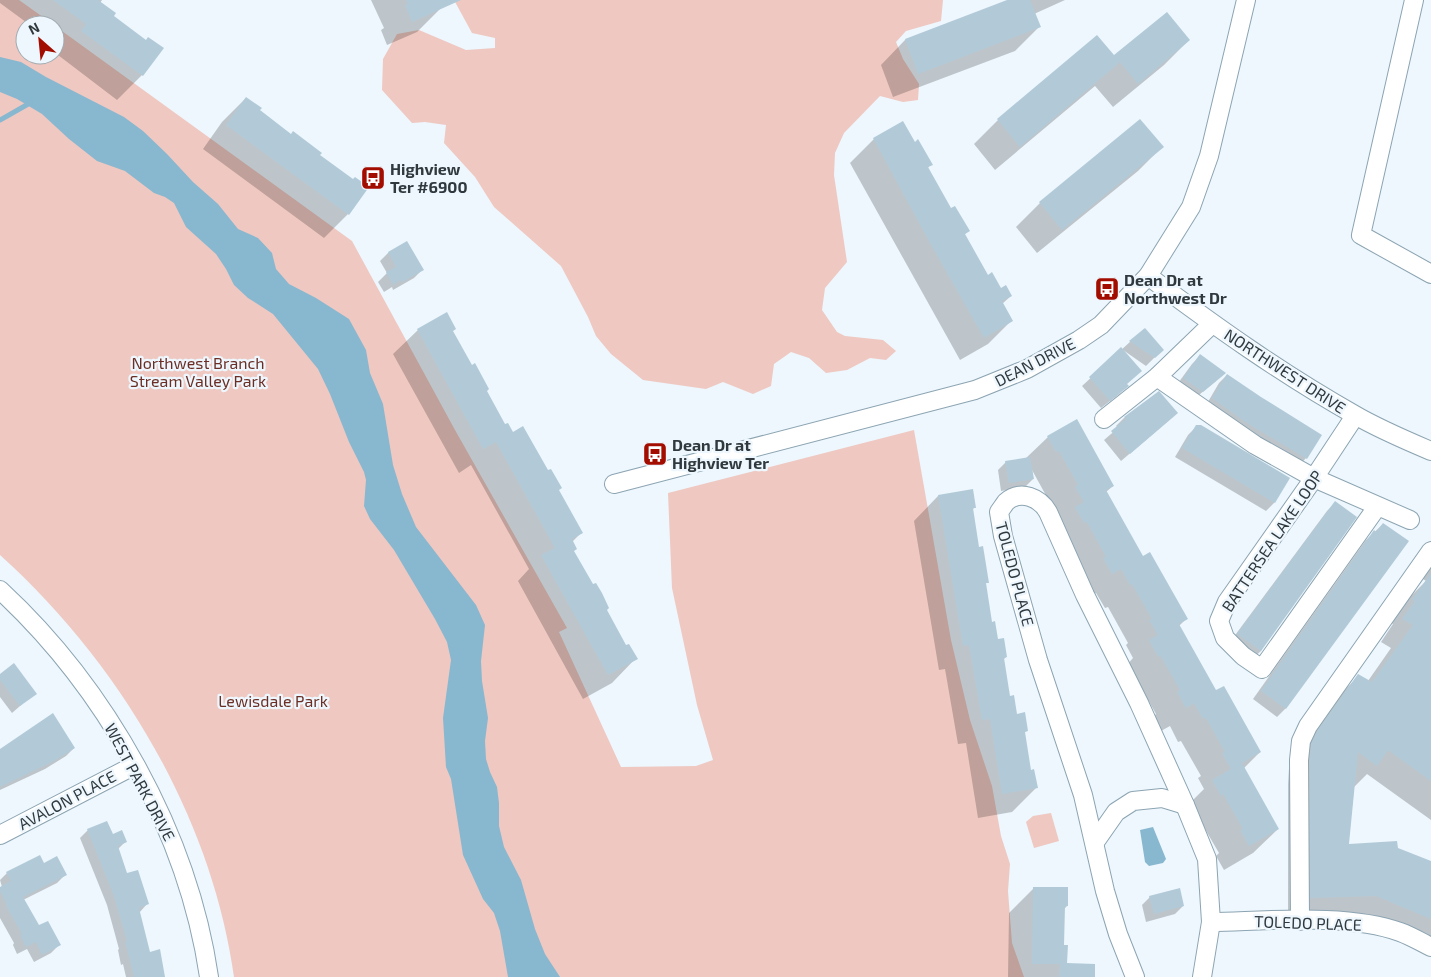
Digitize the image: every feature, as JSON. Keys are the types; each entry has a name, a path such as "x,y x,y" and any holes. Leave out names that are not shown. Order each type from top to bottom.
{"street":[{"name":"DEAN DRIVE","path":"614,484 975,390 1027,369 1079,340 1101,325 1148,276 1192,207 1209,156 1246,0"},
{"path":"1414,0 1360,235 1431,274"},
{"name":"NORTHWEST DRIVE","path":"1148,276 1212,324 1296,381 1355,416 1431,451"},
{"path":"1104,419 1157,377 1212,324"},
{"path":"1157,377 1255,445 1314,478 1410,520"},
{"name":"BATTERSEA LAKE LOOP","path":"1355,416 1227,602 1219,621 1225,638 1243,656 1262,669 1377,507"},
{"name":"TOLEDO PLACE","path":"1135,977 1110,908 1082,794 1038,660 1003,536 999,512 1006,502 1020,497 1032,497 1043,503 1048,512 1085,595 1139,703 1186,805 1206,859 1211,922 1202,977"},
{"path":"1300,921 1298,760 1301,741 1308,726 1431,551"},
{"name":"WEST PARK DRIVE","path":"0,590 48,640 73,671 115,731 134,765 174,846 198,919 209,977"},
{"name":"AVALON PLACE","path":"0,835 134,765"},
{"path":"1095,842 1116,812 1133,801 1162,798 1186,805"},
{"name":"TOLEDO PLACE","path":"1211,922 1300,921 1362,923 1399,932 1431,947"}],"green space":[{"path":"0,0 19,0 40,15 15,15 15,65 65,65 65,33 352,241 455,430 567,628 559,632 621,767 696,766 713,760 697,705 672,588 668,493 914,430 951,640 970,720 992,786 1001,836 1010,864 1008,891 1012,943 1024,977 234,977 223,917 205,859 182,801 153,746 121,693 84,644 43,597 0,555"},
{"path":"454,0 943,0 941,21 906,31 896,42 903,59 919,84 918,100 903,102 880,96 844,133 835,153 834,175 847,262 825,288 822,310 837,332 845,336 883,340 896,351 886,360 870,358 847,370 826,373 809,358 791,352 774,364 771,386 753,394 723,382 706,389 643,380 611,354 596,336 561,266 494,207 475,177 444,143 446,125 425,122 412,123 382,90 383,59 397,34 419,30 466,50 495,48 495,38 472,33"},
{"path":"1051,813 1059,841 1034,848 1026,822 1033,816"}],"water":[{"path":"0,57 15,61 15,65 26,65 124,117 143,131 193,182 218,204 238,229 258,238 272,253 276,269 289,284 316,298 349,319 366,350 370,373 383,404 393,465 402,494 416,527 476,605 485,625 481,661 488,718 485,741 486,759 497,787 499,826 504,847 521,880 535,929 545,954 560,977 508,977 500,931 494,913 483,899 463,855 451,779 446,767 443,718 451,660 447,642 394,550 370,519 364,506 366,480 364,472 318,369 273,314 248,298 234,285 216,254 186,227 174,203 154,193 125,171 97,161 42,114 17,99 0,92"},
{"path":"1153,827 1166,859 1163,863 1149,866 1145,862 1140,830"}],"building":[{"path":"53,0 98,0 116,13 114,16 146,40 148,37 164,48 143,76 81,31 86,24"},
{"path":"406,0 461,0 412,22 405,5 408,4"},
{"path":"1007,0 1030,0 1041,27 918,74 905,39"},
{"path":"1167,12 1190,40 1138,84 1120,62 1020,147 997,119 1097,35 1114,55"},
{"path":"246,97 262,108 260,110 291,134 293,131 322,153 320,155 353,179 355,177 369,187 349,215 226,125"},
{"path":"1140,119 1164,147 1062,230 1039,202"},
{"path":"903,121 915,142 918,139 933,165 928,167 951,208 955,206 970,231 965,234 988,275 992,272 1001,288 1006,285 1012,296 1002,301 1013,321 984,338 873,138"},
{"path":"407,241 424,270 393,285 386,272 396,267 388,252"},
{"path":"447,312 456,329 453,331 472,365 475,363 489,389 487,391 505,424 508,423 513,432 523,426 548,470 551,469 562,488 559,490 583,533 572,539 577,549 574,551 593,584 596,583 602,593 609,608 607,610 626,645 629,644 638,659 608,675 541,555 555,548 496,442 483,449 417,329"},
{"path":"1145,328 1164,350 1155,358 1129,341"},
{"path":"1121,347 1142,371 1127,384 1129,386 1110,401 1089,377"},
{"path":"1200,354 1226,373 1203,392 1183,378"},
{"path":"1227,374 1322,435 1307,459 1244,421 1212,398"},
{"path":"1159,391 1178,413 1130,454 1111,431 1126,419 1124,417"},
{"path":"1077,419 1114,486 1106,490 1143,556 1150,552 1188,619 1179,624 1216,690 1224,686 1261,752 1242,763 1279,829 1249,846 1240,830 1243,829 1223,794 1221,796 1212,780 1231,769 1222,753 1225,752 1206,718 1203,719 1194,703 1186,708 1177,692 1180,690 1149,640 1158,635 1149,620 1152,619 1121,569 1112,574 1103,558 1106,557 1087,522 1084,523 1075,507 1084,502 1075,487 1078,485 1059,451 1056,452 1047,436"},
{"path":"1196,425 1201,425 1290,478 1275,503 1182,448"},
{"path":"1030,457 1034,479 1009,483 1005,461"},
{"path":"973,489 976,508 973,508 979,547 983,546 989,583 986,583 992,622 995,621 998,639 1004,638 1007,657 1004,658 1010,696 1014,695 1017,714 1025,712 1028,731 1025,732 1031,770 1034,769 1038,788 1002,794 990,719 982,720 969,645 963,646 938,495"},
{"path":"1335,501 1357,517 1261,651 1237,634"},
{"path":"1383,523 1409,541 1286,709 1261,691 1374,530 1376,532"},
{"path":"1431,573 1431,781 1388,750 1377,766 1358,752 1349,844 1397,841 1398,848 1431,861 1431,919 1376,896 1310,898 1311,744 1317,731 1358,674 1372,682 1413,625 1402,619 1415,601 1412,600"},
{"path":"14,663 37,694 20,706 0,680 0,674"},
{"path":"53,713 75,748 54,761 0,787 0,749"},
{"path":"107,821 113,834 122,830 127,842 118,846 127,873 138,870 149,904 139,908 150,952 160,949 165,977 134,977 125,941 127,941 114,896 87,829"},
{"path":"40,855 44,863 57,856 67,875 23,897 39,925 48,921 61,945 42,955 36,942 26,947 20,935 22,934 0,891 0,887 11,881 6,872"},
{"path":"1033,887 1068,887 1068,906 1065,906 1064,945 1068,945 1067,963 1095,964 1095,977 1059,977 1060,964 1032,964"},
{"path":"1180,888 1184,906 1154,914 1149,896"}],"waterway":[{"path":"0,120 30,103"}],"place":[{"name":"Highview Ter #6900","path":"373,178"},
{"name":"Dean Dr at Northwest Dr","path":"1107,289"},
{"name":"Dean Dr at Highview Ter","path":"655,454"}],"park label":[{"name":"Northwest Branch Stream Valley Park","path":"198,372"},
{"name":"Lewisdale Park","path":"273,701"}]}
